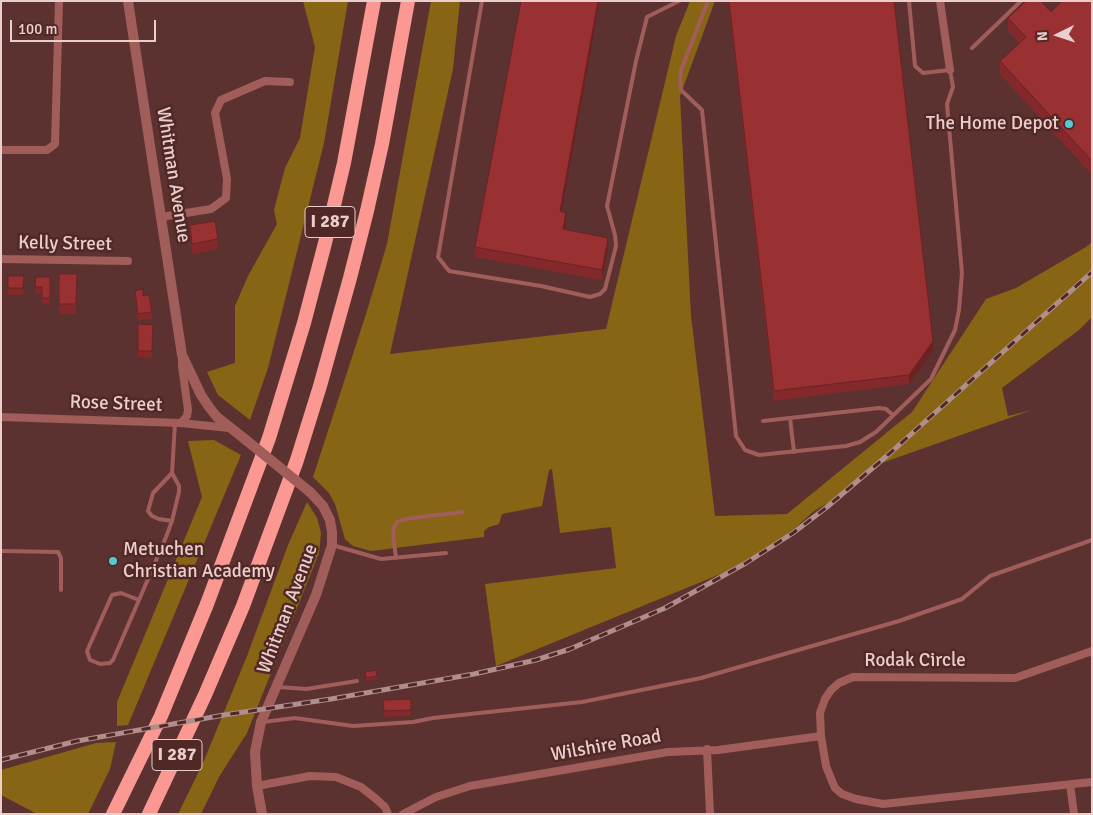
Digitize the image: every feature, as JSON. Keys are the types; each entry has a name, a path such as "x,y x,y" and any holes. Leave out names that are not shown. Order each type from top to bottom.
{"highway":[{"name":"I 287","path":"113,814 161,716 207,604 269,438 304,323 325,244 344,163 374,1"},
{"name":"I 287","path":"149,814 205,695 243,606 286,493 300,450 348,288 367,211 382,144 408,1"}],"street":[{"path":"1,150 47,150 55,144 59,1"},
{"name":"Whitman Avenue","path":"128,1 182,355 188,410 187,416 178,423"},
{"path":"940,1 950,70"},
{"path":"161,217 211,209 226,198 227,179 215,113 217,105 222,100 265,81 290,82"},
{"name":"Kelly Street","path":"1,258 128,261"},
{"name":"Whitman Avenue","path":"182,355 201,395 217,417 310,492 323,506 330,520 332,545 316,595 261,722 254,752 262,814"},
{"name":"Rose Street","path":"1,417 178,423 229,428"},
{"name":"Rodak Circle","path":"1092,651 1015,678 853,677 840,682 831,690 825,699 820,713 821,736 826,766 835,788 842,794 869,802 883,804 1092,782"},
{"name":"Wilshire Road","path":"403,814 436,797 470,786 668,752 718,750 821,736"},
{"path":"707,749 710,814"},
{"path":"257,786 310,776 336,777 361,787 375,798 388,814"},
{"path":"1070,784 1074,814"}],"lane":[{"path":"482,1 438,257 448,271 590,296 600,294 605,290 616,246 615,234 607,206 623,119 647,17 679,1"},
{"path":"708,1 681,70 680,80 682,90 702,110 736,436 745,450 758,455 846,446 860,442 876,432 930,379 955,330 959,310 962,273 947,104 953,87 950,70 923,73 914,66 909,1"},
{"path":"972,48 1021,1"},
{"path":"763,420 879,408 886,409 893,415"},
{"path":"790,418 794,452"},
{"path":"139,600 121,593 112,595 88,648 87,654 90,660 100,664 110,663 139,600 172,521 179,492 172,473 178,423"},
{"path":"172,473 153,493 148,511 152,516 159,519 172,521"},
{"path":"396,558 393,534 397,522 405,518 462,512"},
{"path":"261,722 295,718 353,726 413,722 433,718 582,702 700,678 899,621 962,599 990,576 1092,540"},
{"path":"332,545 382,559 446,553"},
{"path":"1,551 58,552 61,558 60,590"},
{"path":"276,686 306,689 357,681"}],"shaded area":[{"path":"303,1 348,1 324,143 268,368 250,420 218,395 207,372 235,363 235,306 248,276 277,224 274,210 285,168 300,138 315,47"},
{"path":"431,1 460,1 453,69 390,354 606,329 676,36 690,1 715,1 680,96 691,316 715,516 787,514 912,412 986,299 1016,288 1092,242 1092,317 1079,330 1002,388 1008,416 1032,410 876,465 849,491 814,511 775,546 723,573 496,666 485,584 616,568 611,527 560,533 552,469 549,470 542,506 502,514 499,524 489,527 484,531 484,537 371,551 353,546 345,539 335,504 329,493 313,477 387,244"},
{"path":"214,440 241,455 128,725 117,726 117,702 202,497 188,441"},
{"path":"307,502 317,518 321,533 319,553 247,733 219,777 201,814 178,814 203,763 247,656 288,545"},
{"path":"116,742 110,769 88,814 37,814 1,795 1,770 96,743"}],"building":[{"path":"521,1 598,1 560,211 566,213 563,229 608,238 602,270 475,247"},
{"path":"729,1 894,1 933,341 909,375 774,391"},
{"name":"The Home Depot","path":"1026,1 1041,1 1051,12 1062,1 1092,1 1092,161 1000,61 1026,37 1008,18"},
{"path":"215,221 218,239 192,244 190,225"},
{"path":"59,274 77,274 76,304 59,304"},
{"path":"8,276 24,276 23,288 8,288"},
{"path":"36,277 50,277 50,298 42,298 42,287 35,287"},
{"path":"143,289 143,296 149,295 152,312 138,314 135,291"},
{"path":"138,324 153,325 152,351 138,351"},
{"path":"376,670 377,676 366,678 365,672"},
{"path":"411,699 411,710 384,711 383,700"}],"railway":[{"path":"1,760 77,741 474,674 536,660 570,649 665,608 746,563 793,533 827,507 1092,272"}],"place":[{"name":"The Home Depot","path":"1069,124"},
{"name":"Metuchen Christian Academy","path":"113,561"}]}
